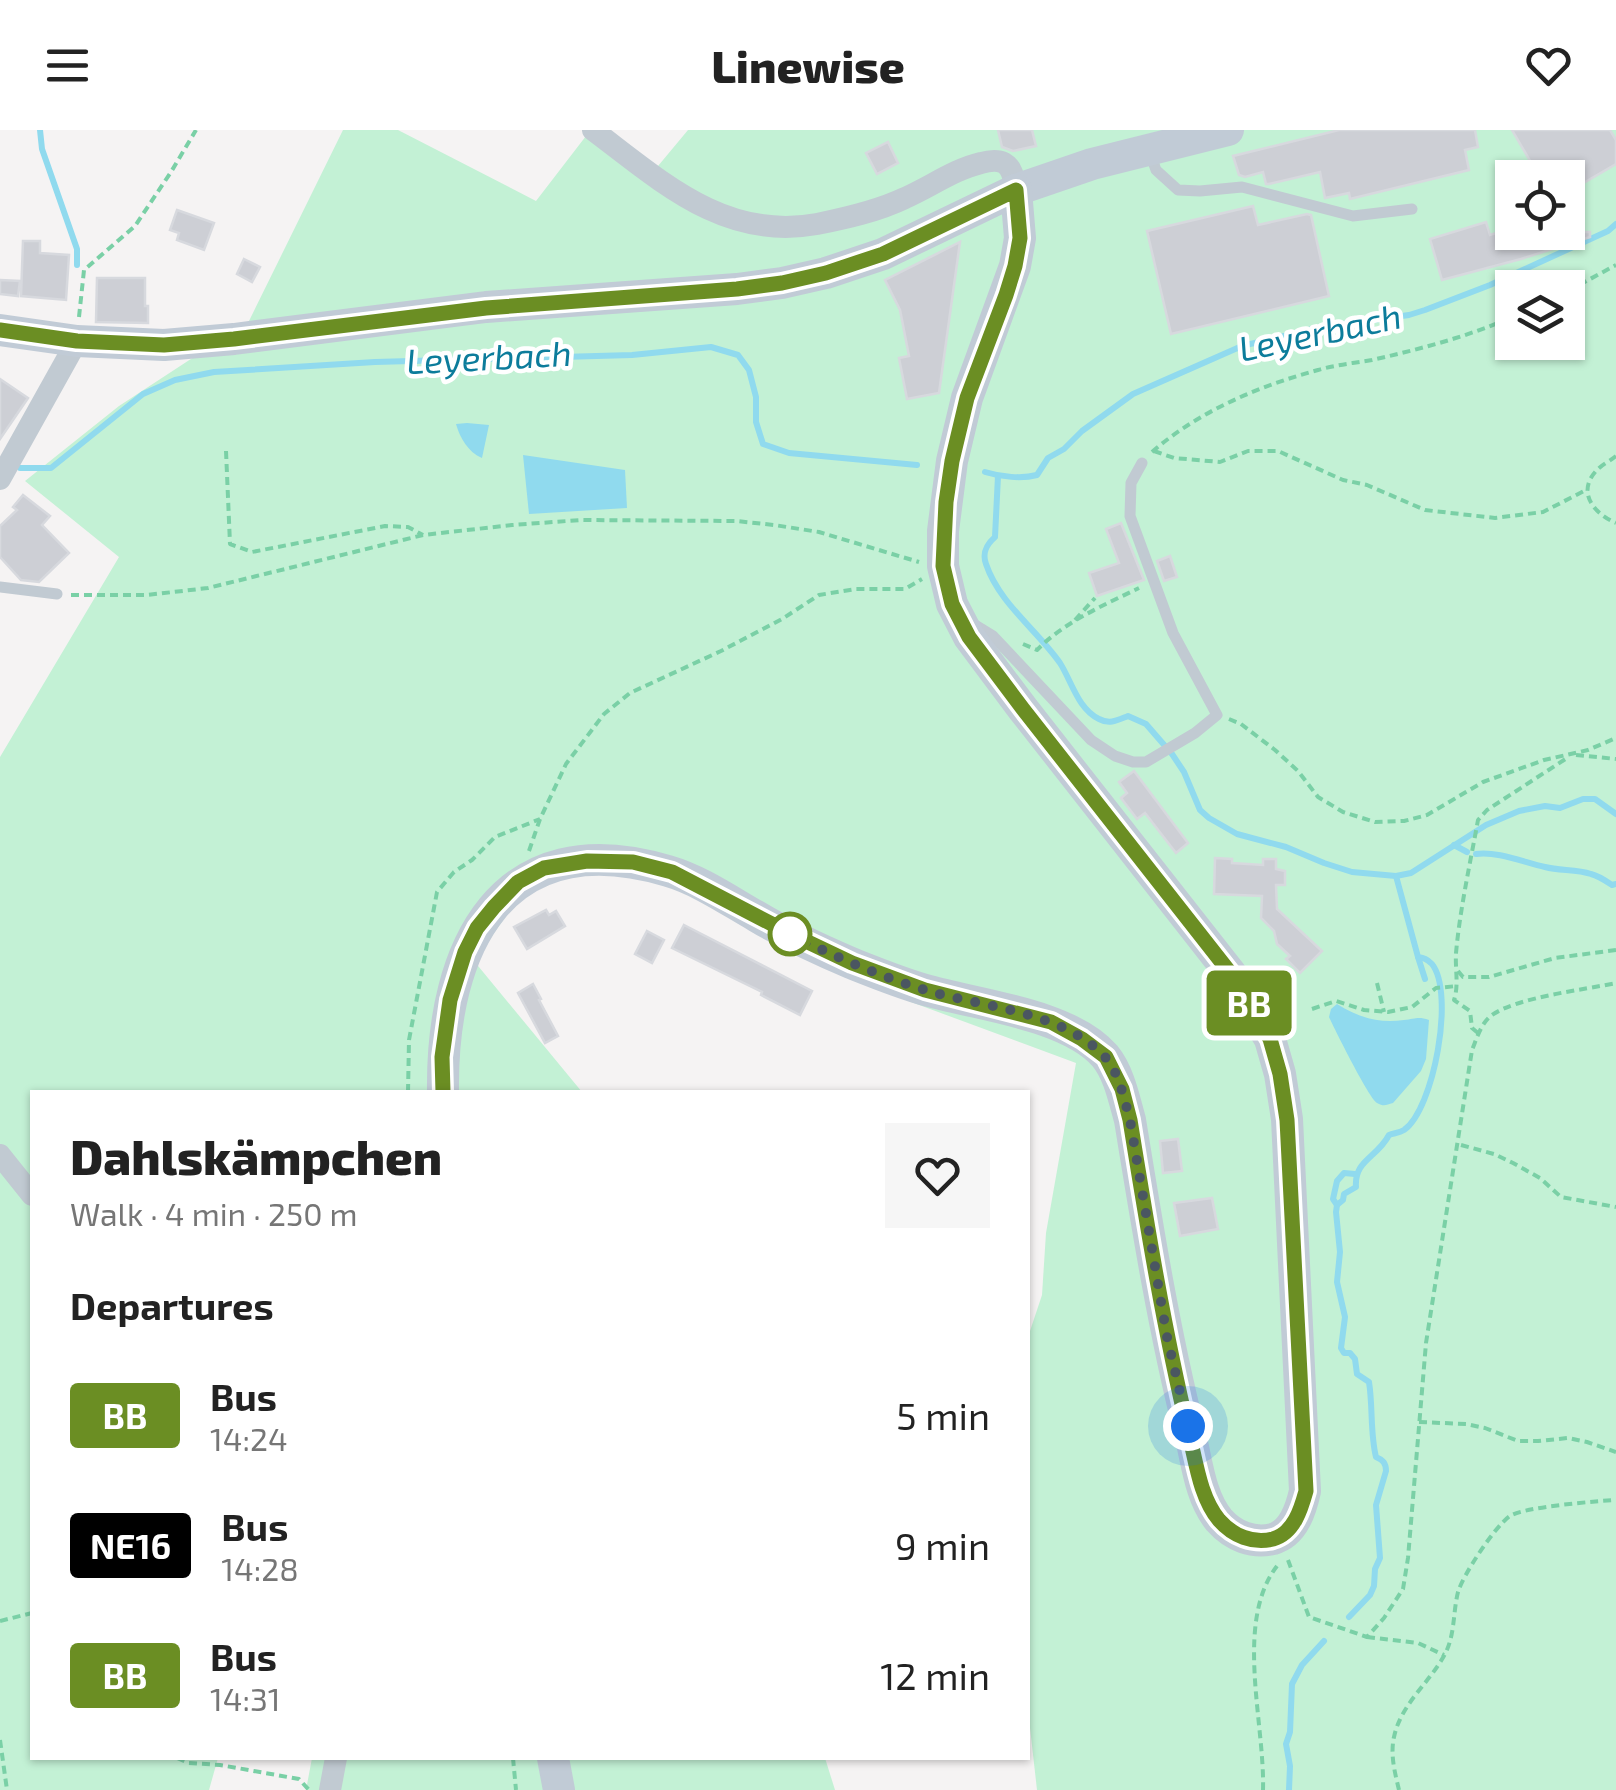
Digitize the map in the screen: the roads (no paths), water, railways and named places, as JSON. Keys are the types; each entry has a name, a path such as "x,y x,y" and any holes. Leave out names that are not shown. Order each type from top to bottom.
{"main road":[{"path":"0,330 77,341 164,345 486,308 752,287 826,273 883,254 1016,190 1148,149 1228,130"},
{"path":"443,1090 442,1057 450,1000 477,928 518,882 544,868 587,861 633,862 672,872 852,963 925,990 1051,1022 1106,1057 1122,1089 1167,1337 1203,1491 1218,1519 1236,1536 1254,1541 1279,1537 1300,1516 1306,1491 1287,1120 1270,1039 1231,974 969,637 929,564 967,398 1006,295 1020,238 1016,190"},
{"path":"553,1760 558,1790"}],"street":[{"path":"594,130 646,170 720,216 771,228 851,216 901,200 979,163 1007,165 1016,190"},
{"path":"0,480 77,341"},
{"path":"0,1155 30,1193"},
{"path":"330,1790 336,1760"}],"lane":[{"path":"1148,149 1156,170 1178,190 1242,187 1353,216 1412,209"},
{"path":"958,616 992,636 1090,740 1115,756 1146,762 1217,715 1172,633 1130,516 1131,483 1142,463"},
{"path":"0,587 57,594"}],"water":[{"path":"456,424 489,425 482,458 469,448"},
{"path":"523,455 625,470 627,508 529,514"},
{"path":"1337,1004 1377,1020 1429,1020 1426,1059 1421,1071 1393,1103 1377,1103 1360,1077 1329,1017"}],"waterway":[{"path":"40,130 42,149 77,249 77,265"},
{"name":"Leyerbach","path":"985,472 1011,477 1037,475 1048,458 1133,394 1242,346 1321,327 1425,310 1490,285 1616,224"},
{"name":"Leyerbach","path":"20,468 51,468 143,394 175,380 214,372 375,362 632,355 711,347 738,355 749,370 763,444 789,453 917,465"},
{"path":"998,476 995,537 984,556 1000,591 1060,663 1086,709 1103,721 1128,716 1146,724 1184,772 1200,810 1237,834 1286,847 1352,872 1396,876 1411,873 1486,825 1519,811 1545,806 1560,808 1595,799 1616,814"},
{"path":"1454,845 1467,852"},
{"path":"1476,854 1501,855 1585,872 1616,884"},
{"path":"1349,1617 1374,1586 1380,1558 1376,1505 1386,1471 1374,1448 1369,1382 1357,1374 1355,1359 1341,1348 1345,1317 1337,1282 1337,1205 1344,1194 1356,1187 1362,1165 1389,1135 1404,1130 1415,1118 1432,1076 1441,1024 1439,979 1432,964 1418,957 1396,876"},
{"path":"1418,957 1425,979"},
{"path":"1337,1205 1333,1199 1337,1181 1344,1173 1355,1174"},
{"path":"1289,1790 1286,1744 1292,1684 1302,1665 1324,1641"}]}
